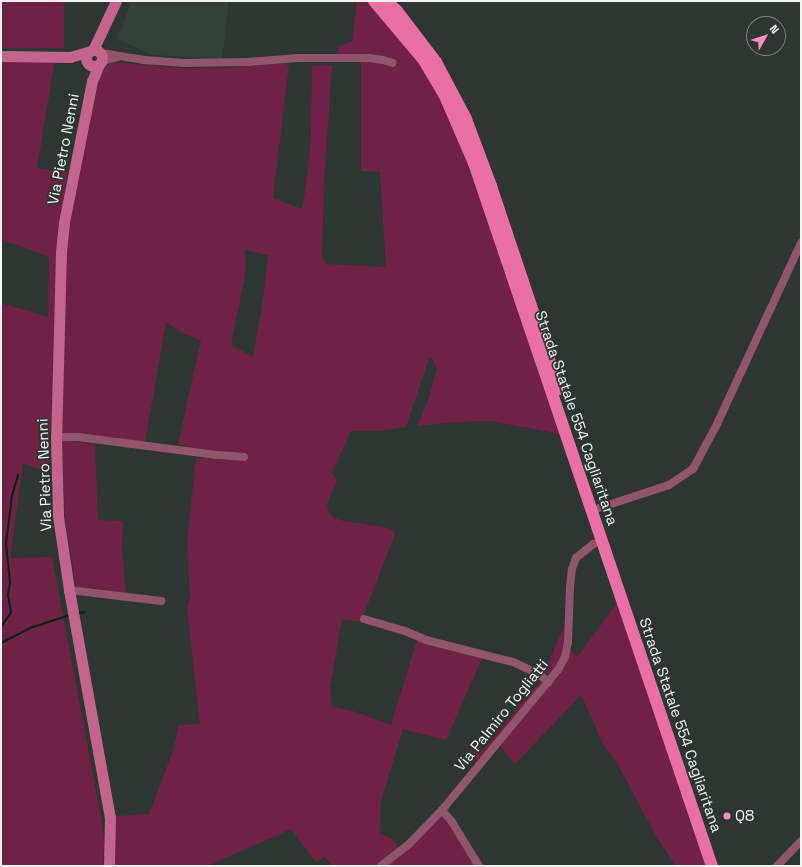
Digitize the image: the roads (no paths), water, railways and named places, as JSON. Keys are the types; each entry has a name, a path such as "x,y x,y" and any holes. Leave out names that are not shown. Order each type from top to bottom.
{"main road":[{"name":"Strada Statale 554 Cagliaritana","path":"374,1 423,60 445,96 474,163 712,866"},
{"name":"Strada Statale 554 Cagliaritana","path":"386,1 397,11 436,62 466,119 491,186 720,866"}],"street":[{"path":"95,57 100,32 116,1"},
{"path":"1,56 125,57 184,63 248,62 298,58 369,58 383,60 393,64"},
{"name":"Via Pietro Nenni","path":"95,57 92,81 64,223 56,437 58,516 71,605 110,817 109,866"},
{"path":"599,508 669,485 693,469 717,424 801,243"},
{"path":"56,437 78,437 217,455 244,456"},
{"name":"Via Palmiro Togliatti","path":"381,866 410,843 442,810 558,670 565,657 568,642 571,581 576,558 593,544 602,541"},
{"path":"69,590 160,601"},
{"path":"364,619 405,631 426,640 514,662 537,673 549,682"},
{"path":"442,810 452,822 479,866"},
{"path":"777,866 801,841"}],"waterway":[{"path":"1,627 11,612 8,595 10,582 6,543 12,496 18,475"},
{"path":"77,613 84,612"},
{"path":"1,643 33,627 69,615"}],"place":[{"name":"Q8","path":"727,816"}]}
